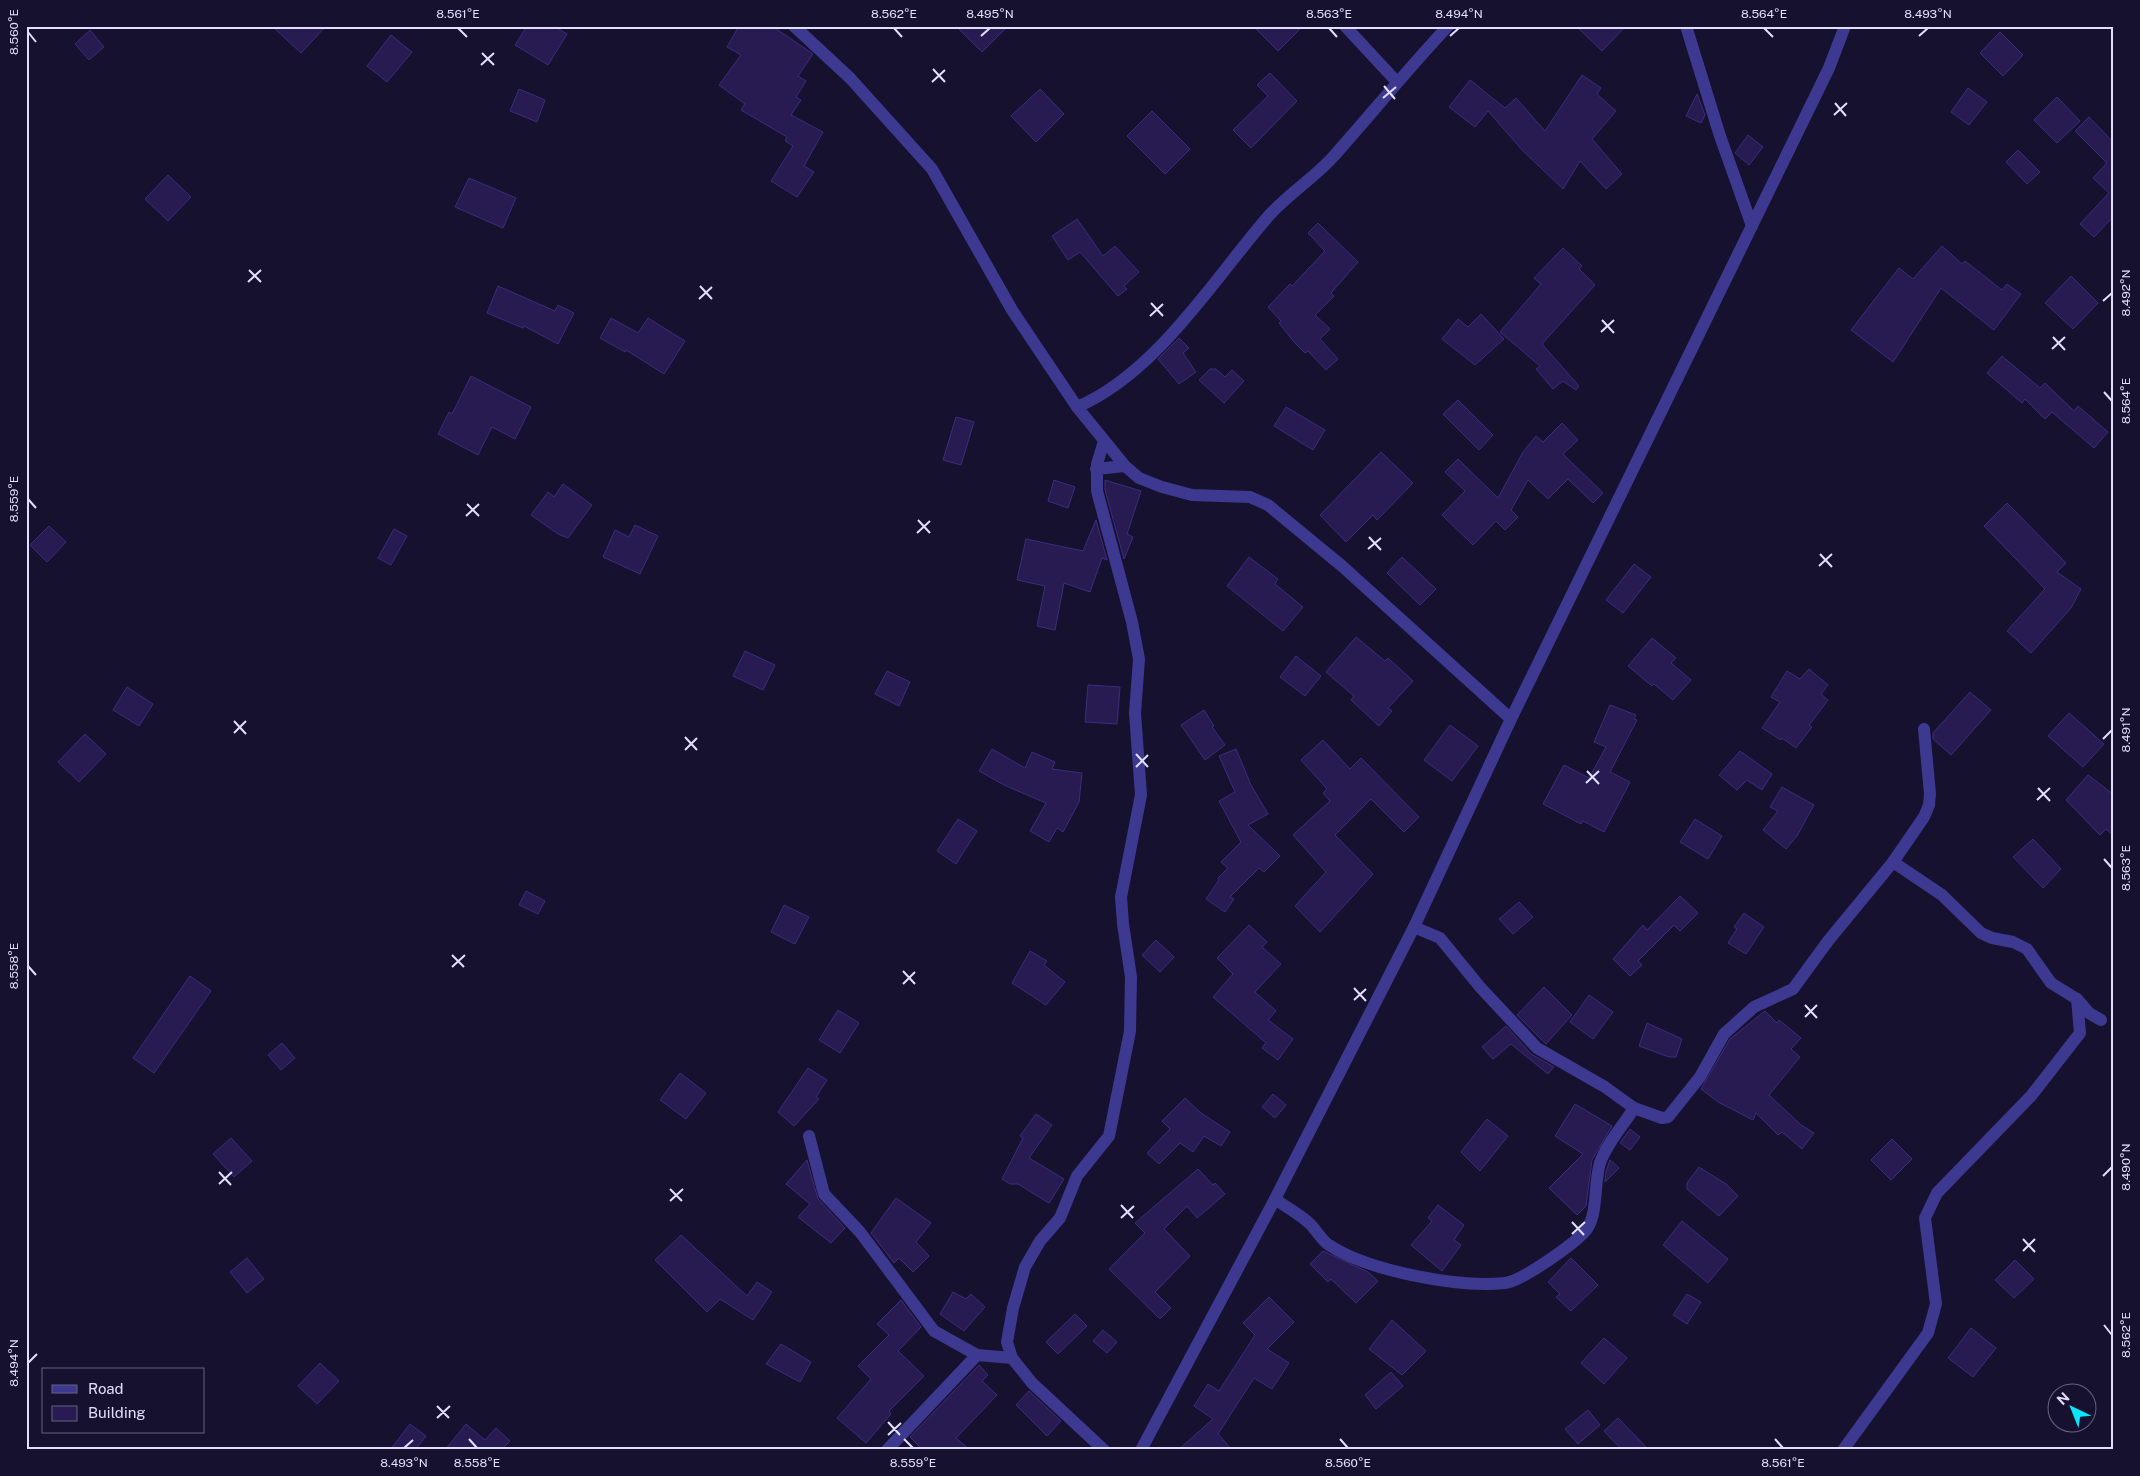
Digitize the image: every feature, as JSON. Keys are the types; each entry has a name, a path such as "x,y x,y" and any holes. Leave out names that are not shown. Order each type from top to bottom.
{"street":[{"path":"794,26 850,78 932,168 1012,310 1077,407 1125,466 1139,478 1162,487 1192,495 1250,497 1268,505 1342,566 1511,719"},
{"path":"1345,26 1396,81"},
{"path":"1077,407 1091,401 1133,370 1170,335 1217,282 1266,218 1331,159 1396,81 1448,26"},
{"path":"1686,26 1720,136 1752,226"},
{"path":"1141,1450 1275,1199 1414,927 1511,719 1829,68 1845,26"},
{"path":"1741,191 1765,198"},
{"path":"1104,441 1096,470 1097,490 1132,622 1139,659 1135,713 1141,795 1121,897 1131,977 1130,1031 1109,1136 1077,1176 1060,1218 1040,1241 1025,1267 1009,1325 1007,1342 1012,1358 1032,1383 1104,1450"},
{"path":"1096,470 1125,466"},
{"path":"1414,927 1440,938 1480,988 1537,1048 1605,1087 1634,1108 1662,1118 1668,1118 1700,1077 1724,1034 1754,1007 1793,989 1828,941 1893,862 1924,818 1929,806 1924,729"},
{"path":"1893,862 1942,895 1981,933 1992,938 2013,942 2028,949 2051,983 2077,999 2089,1013 2102,1020"},
{"path":"1843,1450 1928,1333 1936,1304 1925,1218 1937,1192 2031,1096 2080,1033 2077,999"},
{"path":"1275,1199 1309,1223 1328,1244 1344,1253 1401,1273 1431,1280 1506,1283 1530,1272 1588,1227 1594,1210 1595,1186 1604,1152 1634,1108"},
{"path":"809,1136 824,1194 860,1232 934,1331 977,1355 1012,1358"},
{"path":"888,1450 977,1355"}],"building":[{"path":"272,26 326,26 301,53"},
{"path":"527,26 554,26 567,34 548,65 515,45"},
{"path":"739,26 772,26 813,54 798,76 806,81 796,97 801,100 791,115 823,132 804,166 814,172 797,197 771,181 793,146 785,141 787,137 741,110 745,104 719,85 741,55 727,47"},
{"path":"956,26 1008,26 982,52"},
{"path":"1253,26 1303,26 1278,51"},
{"path":"1576,26 1626,26 1602,51"},
{"path":"90,30 104,47 89,60 75,44"},
{"path":"2000,32 2023,55 2003,76 1980,53"},
{"path":"391,35 412,52 387,82 367,66"},
{"path":"1270,73 1297,101 1251,148 1233,130 1268,96 1257,85"},
{"path":"1582,75 1601,88 1597,94 1616,111 1592,139 1622,174 1606,189 1580,161 1563,189 1523,151 1488,111 1475,127 1449,107 1470,80 1505,108 1516,98 1545,131"},
{"path":"1968,88 1987,102 1969,125 1951,112"},
{"path":"519,89 545,100 537,122 510,111"},
{"path":"1040,89 1064,114 1036,142 1011,116"},
{"path":"1697,94 1705,115 1701,123 1686,116"},
{"path":"2057,97 2080,121 2057,143 2034,120"},
{"path":"1152,111 1190,149 1165,174 1127,136"},
{"path":"2089,117 2114,143 2114,216 2094,237 2080,224 2109,193 2093,178 2107,163 2075,131"},
{"path":"1748,135 1763,147 1749,165 1735,153"},
{"path":"2018,150 2040,172 2027,184 2006,162"},
{"path":"168,175 191,197 168,221 145,199"},
{"path":"469,178 516,198 503,228 455,207"},
{"path":"1077,219 1103,256 1115,246 1139,272 1124,286 1127,289 1118,296 1080,252 1068,260 1052,236"},
{"path":"1318,223 1358,262 1331,293 1334,296 1315,315 1330,329 1320,339 1338,359 1326,370 1308,351 1305,353 1294,342 1279,323 1281,321 1268,307 1290,284 1292,286 1325,251 1308,233"},
{"path":"1942,246 1962,264 1965,261 2002,290 2007,284 2021,294 1994,330 1941,288 1893,362 1851,330 1899,268 1913,279"},
{"path":"1563,248 1582,266 1579,269 1595,285 1542,344 1579,386 1576,390 1563,381 1553,389 1536,369 1540,366 1500,332 1541,284 1534,278"},
{"path":"2071,276 2098,303 2073,329 2045,303"},
{"path":"498,286 555,311 558,305 574,313 558,344 524,326 523,328 487,313"},
{"path":"1481,314 1504,339 1475,365 1442,339 1458,319 1468,327"},
{"path":"611,318 638,333 648,318 685,341 664,374 626,350 625,352 600,338"},
{"path":"1179,338 1189,348 1183,353 1196,372 1179,384 1158,359"},
{"path":"2002,356 2040,388 2045,383 2074,411 2078,406 2108,432 2094,448 2052,412 2045,419 2025,399 2022,403 1987,373"},
{"path":"1210,369 1216,369 1225,377 1232,370 1244,381 1224,403 1199,380"},
{"path":"471,376 531,407 515,439 492,427 478,455 438,434 449,412 452,414"},
{"path":"1458,400 1493,435 1479,450 1443,414"},
{"path":"1286,407 1325,430 1313,450 1274,426"},
{"path":"956,417 974,422 961,465 943,460"},
{"path":"1562,423 1578,440 1563,454 1603,493 1593,503 1568,479 1548,499 1528,480 1511,510 1518,517 1505,530 1496,521 1473,545 1442,515 1465,491 1445,472 1458,459 1498,498 1523,452 1536,436 1543,442"},
{"path":"1381,452 1413,483 1377,520 1373,515 1346,542 1320,515"},
{"path":"1054,480 1075,487 1068,508 1048,501"},
{"path":"1105,480 1141,491 1127,534 1133,537 1124,559 1105,490"},
{"path":"563,484 592,505 568,538 558,534 531,515 548,492 554,497"},
{"path":"2007,503 2066,563 2057,572 2081,589 2071,608 2031,653 2007,631 2045,589 1984,526"},
{"path":"1096,520 1107,560 1102,558 1090,592 1064,583 1055,630 1037,626 1045,586 1017,580 1026,539 1083,551"},
{"path":"635,525 658,536 640,574 603,557 615,530 629,537"},
{"path":"49,526 66,542 47,562 30,545"},
{"path":"394,529 407,536 391,565 378,558"},
{"path":"1249,557 1278,579 1275,584 1303,607 1283,631 1227,586"},
{"path":"1402,557 1436,589 1420,605 1387,573"},
{"path":"1634,564 1651,577 1623,613 1606,600"},
{"path":"1356,637 1385,661 1388,658 1413,681 1388,708 1392,711 1379,726 1351,700 1354,696 1326,672"},
{"path":"1652,638 1676,658 1671,663 1691,680 1673,700 1628,666"},
{"path":"745,651 775,665 763,690 733,676"},
{"path":"1296,656 1321,676 1305,696 1280,677"},
{"path":"1809,669 1828,685 1821,694 1828,700 1809,725 1812,727 1796,748 1782,738 1781,740 1762,728 1780,702 1771,697 1787,671 1800,679"},
{"path":"887,671 910,682 899,706 875,694"},
{"path":"1088,685 1120,687 1117,724 1085,722"},
{"path":"127,687 153,704 139,726 113,710"},
{"path":"1970,692 1991,710 1951,755 1933,739 1933,733"},
{"path":"1610,705 1636,715 1634,719 1637,720 1610,772 1630,782 1604,832 1583,821 1581,824 1543,804 1564,765 1589,778 1606,747 1594,742"},
{"path":"1204,710 1214,726 1212,727 1225,745 1205,760 1181,725"},
{"path":"2069,713 2104,744 2083,767 2048,736"},
{"path":"1450,725 1478,746 1452,781 1424,760"},
{"path":"85,734 106,754 79,782 58,762"},
{"path":"1323,740 1350,769 1361,758 1419,817 1404,832 1371,799 1335,835 1373,874 1320,932 1295,906 1326,872 1293,835 1330,801 1323,793 1327,789 1301,760"},
{"path":"992,749 1025,768 1032,752 1055,762 1052,769 1082,773 1079,802 1063,832 1057,828 1049,842 1030,831 1046,803 1006,786 979,771"},
{"path":"1236,749 1251,785 1268,814 1248,825 1280,856 1264,872 1259,868 1230,897 1234,899 1225,912 1206,899 1219,880 1218,878 1228,868 1221,862 1241,842 1219,801 1235,792 1219,756"},
{"path":"1740,751 1772,774 1762,790 1747,780 1737,790 1719,775"},
{"path":"2088,775 2114,795 2114,836 2106,829 2100,835 2066,800"},
{"path":"1782,787 1814,805 1797,836 1786,849 1763,830 1778,811 1770,807"},
{"path":"958,819 977,831 956,864 937,851"},
{"path":"1695,819 1722,836 1708,859 1680,842"},
{"path":"2033,839 2061,869 2043,888 2013,857"},
{"path":"526,891 545,901 538,914 519,905"},
{"path":"1680,896 1698,913 1680,931 1674,925 1638,961 1642,965 1630,976 1613,959 1643,925 1647,930"},
{"path":"1519,902 1533,917 1513,934 1499,919"},
{"path":"784,905 809,917 795,944 771,932"},
{"path":"1744,913 1764,927 1746,954 1728,943 1737,929 1734,927"},
{"path":"1249,925 1267,942 1262,947 1281,964 1255,992 1276,1011 1268,1020 1293,1039 1278,1060 1262,1048 1266,1043 1213,997 1233,974 1217,958"},
{"path":"1156,940 1174,957 1160,972 1142,955"},
{"path":"1030,951 1047,961 1044,965 1065,982 1046,1005 1012,983"},
{"path":"190,976 211,991 154,1073 133,1058"},
{"path":"1544,987 1572,1015 1546,1044 1517,1015"},
{"path":"1589,995 1613,1012 1593,1039 1570,1022"},
{"path":"838,1010 859,1023 840,1053 819,1040"},
{"path":"1765,1011 1777,1023 1779,1020 1801,1038 1791,1049 1800,1057 1769,1095 1801,1125 1814,1133 1802,1149 1782,1132 1778,1135 1756,1113 1753,1120 1718,1102 1701,1089 1730,1039"},
{"path":"1647,1023 1682,1039 1676,1057 1669,1057 1639,1046"},
{"path":"1506,1026 1531,1054 1554,1067 1548,1074 1511,1044 1493,1059 1482,1047"},
{"path":"282,1043 295,1058 281,1070 268,1055"},
{"path":"808,1068 827,1080 816,1097 819,1099 794,1126 778,1112"},
{"path":"680,1073 706,1093 686,1119 660,1100"},
{"path":"1273,1094 1286,1105 1275,1118 1262,1107"},
{"path":"1185,1098 1201,1113 1230,1132 1221,1146 1204,1136 1193,1152 1180,1143 1159,1164 1147,1153 1170,1129 1162,1121"},
{"path":"1575,1104 1612,1126 1592,1160 1586,1206 1577,1215 1549,1188 1583,1154 1555,1136"},
{"path":"1036,1114 1052,1125 1029,1158 1064,1179 1049,1203 1018,1184 1010,1184 1002,1179 1023,1138 1020,1136"},
{"path":"1487,1119 1508,1136 1480,1171 1461,1152"},
{"path":"1630,1129 1640,1137 1630,1150 1620,1143"},
{"path":"231,1138 252,1161 234,1177 213,1154"},
{"path":"1892,1139 1912,1159 1891,1180 1871,1160"},
{"path":"807,1160 818,1199 845,1228 831,1243 798,1217 810,1204 786,1184"},
{"path":"1610,1160 1619,1168 1605,1182 1606,1172"},
{"path":"1699,1167 1726,1184 1738,1196 1719,1216 1687,1189 1687,1183"},
{"path":"1198,1169 1213,1185 1215,1183 1225,1194 1197,1218 1187,1206 1164,1229 1190,1256 1155,1292 1171,1308 1160,1319 1109,1269 1145,1233 1135,1223"},
{"path":"896,1198 931,1223 916,1242 929,1256 913,1272 899,1258 894,1263 871,1233"},
{"path":"1438,1205 1464,1225 1454,1240 1461,1245 1442,1271 1411,1245 1432,1221 1428,1218"},
{"path":"1682,1221 1728,1259 1708,1283 1663,1245"},
{"path":"681,1235 747,1296 757,1282 772,1292 753,1320 720,1299 707,1312 655,1260"},
{"path":"1323,1251 1368,1272 1378,1281 1356,1303 1331,1279 1328,1282 1310,1264"},
{"path":"247,1258 264,1279 247,1293 230,1272"},
{"path":"1571,1258 1598,1285 1571,1311 1556,1297 1560,1294 1548,1282"},
{"path":"2015,1260 2034,1279 2014,1298 1995,1280"},
{"path":"953,1292 966,1299 971,1294 985,1307 964,1331 940,1314"},
{"path":"1687,1294 1701,1302 1687,1324 1673,1315"},
{"path":"1269,1297 1294,1322 1267,1349 1289,1363 1272,1389 1254,1378 1218,1434 1232,1450 1178,1450 1213,1419 1194,1406 1208,1384 1219,1391 1255,1335 1243,1323"},
{"path":"901,1300 921,1327 898,1351 924,1376 889,1411 891,1414 866,1443 837,1418 871,1379 858,1366 889,1335 877,1324"},
{"path":"1075,1314 1087,1326 1058,1354 1046,1342"},
{"path":"1392,1320 1426,1351 1402,1375 1369,1349"},
{"path":"1971,1328 1996,1348 1973,1377 1948,1358"},
{"path":"1103,1330 1117,1342 1107,1353 1093,1341"},
{"path":"1604,1338 1627,1358 1604,1384 1581,1363"},
{"path":"781,1344 811,1362 800,1382 766,1364"},
{"path":"320,1363 339,1381 317,1404 298,1386"},
{"path":"979,1365 988,1375 982,1381 997,1395 956,1438 970,1450 923,1450 910,1437"},
{"path":"1391,1372 1403,1386 1376,1409 1365,1395"},
{"path":"1029,1391 1061,1421 1047,1436 1016,1405"},
{"path":"1588,1410 1600,1425 1578,1444 1565,1429"},
{"path":"1618,1418 1649,1450 1622,1450 1604,1431"},
{"path":"410,1424 426,1436 415,1450 390,1450"},
{"path":"466,1424 485,1440 496,1428 510,1441 501,1450 445,1450"}]}
